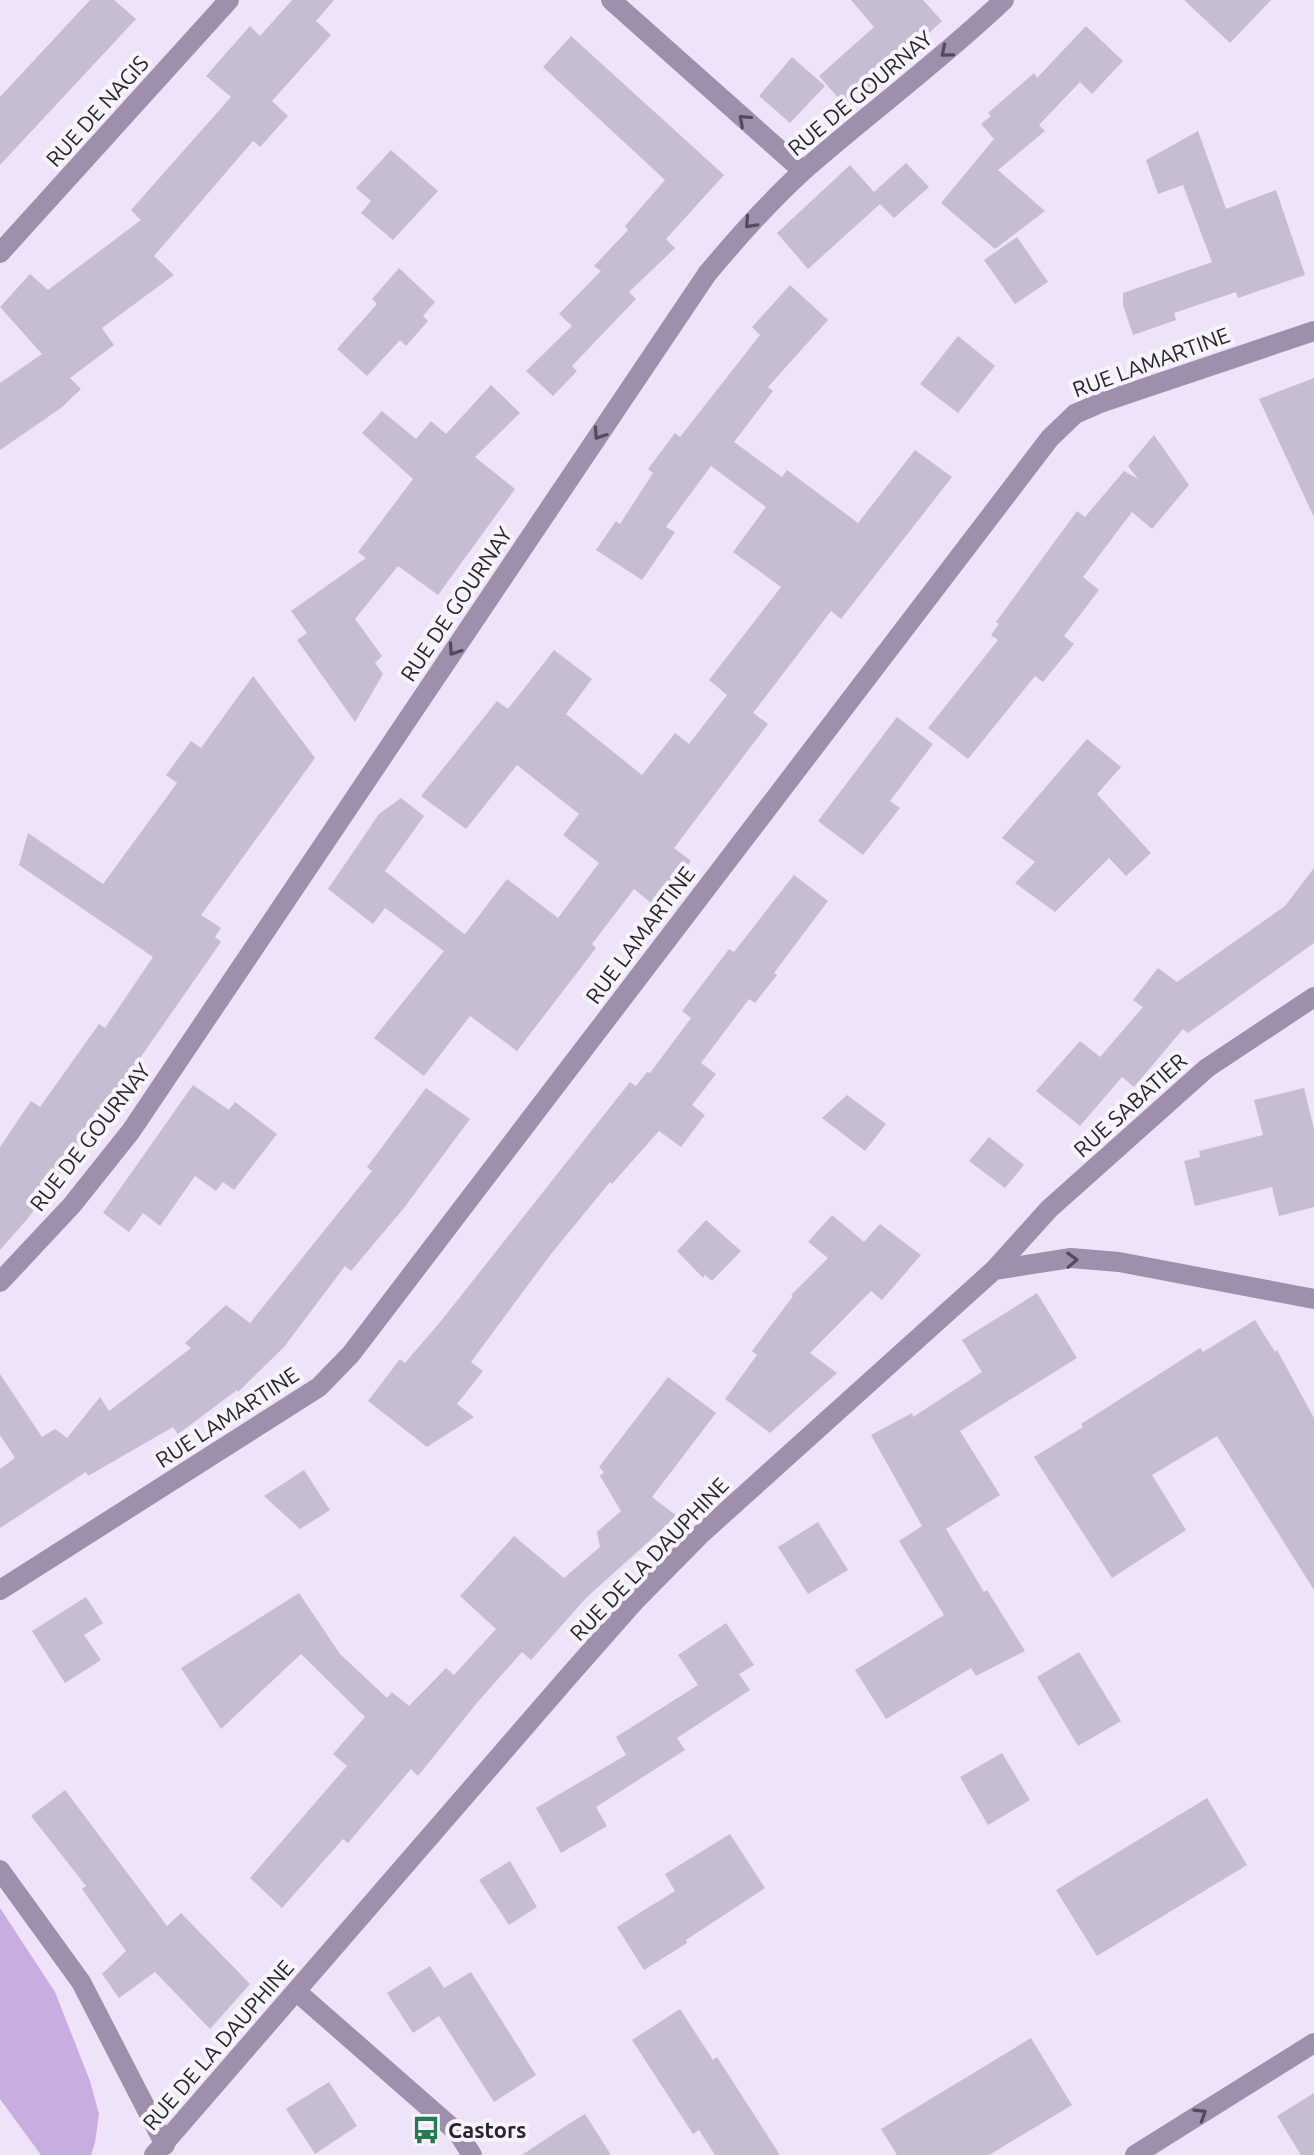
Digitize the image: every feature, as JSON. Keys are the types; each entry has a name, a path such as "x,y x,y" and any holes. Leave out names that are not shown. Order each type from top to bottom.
{"street":[{"name":"RUE DE NAGIS","path":"0,253 229,0"},
{"path":"611,0 803,171"},
{"name":"RUE DE GOURNAY","path":"0,1282 72,1205 131,1131 707,274 751,222 803,171 969,33 1004,0"},
{"name":"RUE LAMARTINE","path":"0,1590 319,1387 351,1354 1050,438 1075,414 1121,395 1314,331"},
{"name":"RUE SABATIER","path":"994,1270 1049,1209 1207,1068 1314,997"},
{"path":"994,1270 1071,1258 1119,1262 1314,1299"},
{"name":"RUE DE LA DAUPHINE","path":"160,2150 635,1601 701,1534 994,1270"},
{"path":"0,1870 81,1982 160,2150"},
{"path":"296,1991 458,2133 472,2155"},
{"path":"1135,2155 1314,2043"}],"shaded area":[{"path":"0,1908 55,1992 90,2081 99,2114 91,2155 41,2155 0,2099"}],"building":[{"path":"90,0 114,0 136,19 0,165 0,97"},
{"path":"292,0 334,0 316,21 331,35 272,101 288,116 260,147 253,141 154,256 174,275 102,328 114,345 70,378 81,389 61,408 0,450 0,383 42,354 0,307 30,274 48,290 141,220 131,210 231,97 206,76 250,26 260,36"},
{"path":"851,0 923,0 942,21 847,108 819,76 874,27"},
{"path":"1184,0 1271,0 1230,43"},
{"path":"1086,26 1123,61 1092,94 1080,82 1039,125 1045,131 998,170 1045,211 995,249 941,203 994,139 981,124 991,116 988,113 1034,73 1037,78"},
{"path":"571,36 724,175 666,239 675,248 629,292 636,299 572,366 577,371 553,396 526,371 572,326 559,314 601,271 594,266 628,230 625,226 665,180 543,67"},
{"path":"792,57 825,86 790,123 759,96"},
{"path":"1198,131 1226,209 1276,190 1305,275 1238,298 1236,292 1174,313 1176,320 1133,335 1123,305 1123,293 1212,262 1183,185 1158,194 1146,160"},
{"path":"391,150 438,191 393,240 361,213 371,201 356,188"},
{"path":"906,163 929,187 894,218 880,204 808,269 777,233 850,165 874,192"},
{"path":"1017,237 1048,282 1015,304 984,260"},
{"path":"399,268 435,302 423,316 428,321 406,346 400,340 367,376 337,349 377,304 372,299"},
{"path":"790,285 828,320 768,387 773,391 734,442 782,477 787,470 858,523 915,450 952,477 841,619 831,611 753,713 768,724 674,848 691,861 656,907 634,889 592,944 596,948 517,1051 470,1016 424,1076 374,1038 444,951 385,908 373,924 328,889 379,814 401,798 424,816 385,871 460,931 465,934 507,879 558,918 599,863 563,835 579,814 517,765 466,829 421,796 497,701 508,709 554,650 592,679 566,714 642,775 675,733 689,744 727,695 709,680 781,587 733,552 766,507 711,466 666,527 675,532 642,580 596,550 616,521 620,524 653,473 648,469 675,433 680,437 760,335 752,327"},
{"path":"958,336 995,366 958,413 920,384"},
{"path":"1314,378 1314,517 1259,399"},
{"path":"491,385 520,413 475,457 515,489 438,595 398,566 355,619 382,656 375,663 383,674 355,722 297,640 307,633 291,611 366,558 358,552 413,479 362,433 382,411 416,439 431,421 446,434"},
{"path":"1154,435 1189,485 1152,529 1132,512 1083,577 1099,590 1064,636 1074,644 1043,682 1035,676 968,759 928,728 998,640 991,635 999,624 996,622 1077,511 1085,517 1124,471 1138,479 1128,466"},
{"path":"253,676 315,758 201,915 221,928 215,937 221,942 29,1217 0,1250 0,1147 31,1101 40,1107 99,1024 105,1028 153,957 19,865 28,833 103,884 177,783 166,775 191,741 201,748"},
{"path":"897,717 933,744 890,801 900,808 863,855 818,821"},
{"path":"1087,739 1121,767 1097,794 1151,853 1126,876 1109,858 1055,912 1015,883 1035,862 1002,838"},
{"path":"1314,868 1314,943 1188,1033 1183,1029 1134,1087 1122,1077 1080,1126 1036,1091 1080,1041 1100,1057 1143,1007 1133,1000 1158,968 1177,982 1285,906"},
{"path":"794,875 828,901 774,973 777,975 755,1003 749,999 701,1063 716,1074 692,1105 705,1115 681,1147 659,1131 612,1184 610,1182 551,1254 471,1362 483,1371 457,1404 474,1417 427,1447 368,1401 400,1359 405,1363 441,1321 630,1082 636,1086 647,1072 650,1073 691,1018 682,1011 729,949 734,952"},
{"path":"193,1085 229,1110 235,1102 277,1134 234,1190 223,1182 216,1191 195,1176 160,1226 143,1213 129,1232 103,1213"},
{"path":"426,1088 470,1119 404,1208 351,1271 345,1266 284,1347 238,1392 178,1434 173,1427 88,1476 86,1472 0,1528 0,1469 15,1458 0,1435 0,1374 42,1437 55,1429 67,1438 100,1397 109,1411 191,1348 185,1343 226,1305 250,1323 372,1171 367,1167"},
{"path":"1304,1088 1314,1129 1314,1207 1279,1216 1272,1187 1195,1206 1184,1161 1200,1157 1199,1151 1263,1135 1254,1100"},
{"path":"847,1095 886,1124 865,1151 822,1118"},
{"path":"989,1137 1024,1165 1005,1188 969,1161"},
{"path":"832,1215 864,1242 880,1224 921,1255 882,1300 871,1291 810,1353 837,1373 770,1433 725,1399 757,1355 752,1351 791,1295 828,1258 808,1242"},
{"path":"706,1220 741,1251 712,1281 705,1275 703,1278 677,1251"},
{"path":"1037,1293 1077,1358 960,1431 1000,1495 946,1529 1025,1651 976,1676 971,1668 886,1719 855,1670 944,1615 899,1541 922,1526 871,1435 912,1413 913,1417 982,1372 962,1340"},
{"path":"1255,1320 1275,1352 1277,1350 1314,1418 1314,1590 1217,1436 1152,1475 1186,1530 1112,1578 1034,1457 1200,1348 1203,1352"},
{"path":"668,1377 716,1413 652,1497 677,1516 586,1598 531,1660 522,1652 418,1776 411,1769 348,1843 343,1839 282,1908 250,1878 347,1766 333,1754 365,1717 301,1654 221,1729 181,1668 299,1593 340,1654 387,1698 392,1692 409,1706 446,1668 454,1675 496,1629 460,1596 514,1536 564,1578 600,1547 597,1532 621,1511 600,1476 604,1472 599,1467"},
{"path":"304,1470 330,1510 300,1529 264,1496"},
{"path":"818,1522 848,1570 808,1594 778,1547"},
{"path":"86,1597 103,1623 84,1635 101,1660 65,1683 32,1631"},
{"path":"726,1623 754,1665 739,1674 750,1690 677,1738 685,1750 596,1807 607,1826 561,1853 536,1808 626,1755 616,1737 698,1685 678,1655"},
{"path":"1079,1652 1121,1721 1078,1746 1037,1677"},
{"path":"1002,1753 1030,1800 988,1825 960,1777"},
{"path":"65,1790 167,1926 181,1913 250,1984 210,2029 155,1972 119,1998 102,1974 126,1951 82,1889 86,1886 31,1816"},
{"path":"1207,1798 1247,1865 1097,1956 1056,1890"},
{"path":"730,1834 765,1888 644,1970 617,1927 675,1891 665,1874"},
{"path":"510,1861 537,1907 509,1925 479,1880"},
{"path":"430,1966 444,1988 471,1972 536,2075 494,2102 439,2016 413,2033 387,1993"},
{"path":"680,2009 713,2060 717,2057 780,2155 715,2155 699,2130 693,2134 632,2040"},
{"path":"1031,2038 1072,2105 989,2155 897,2155 881,2129"},
{"path":"329,2082 357,2126 315,2154 286,2109"},
{"path":"1314,2093 1314,2155 1301,2155 1277,2116"},
{"path":"585,2114 611,2155 522,2155 567,2125"}],"place":[{"name":"Castors","path":"426,2130"}]}
